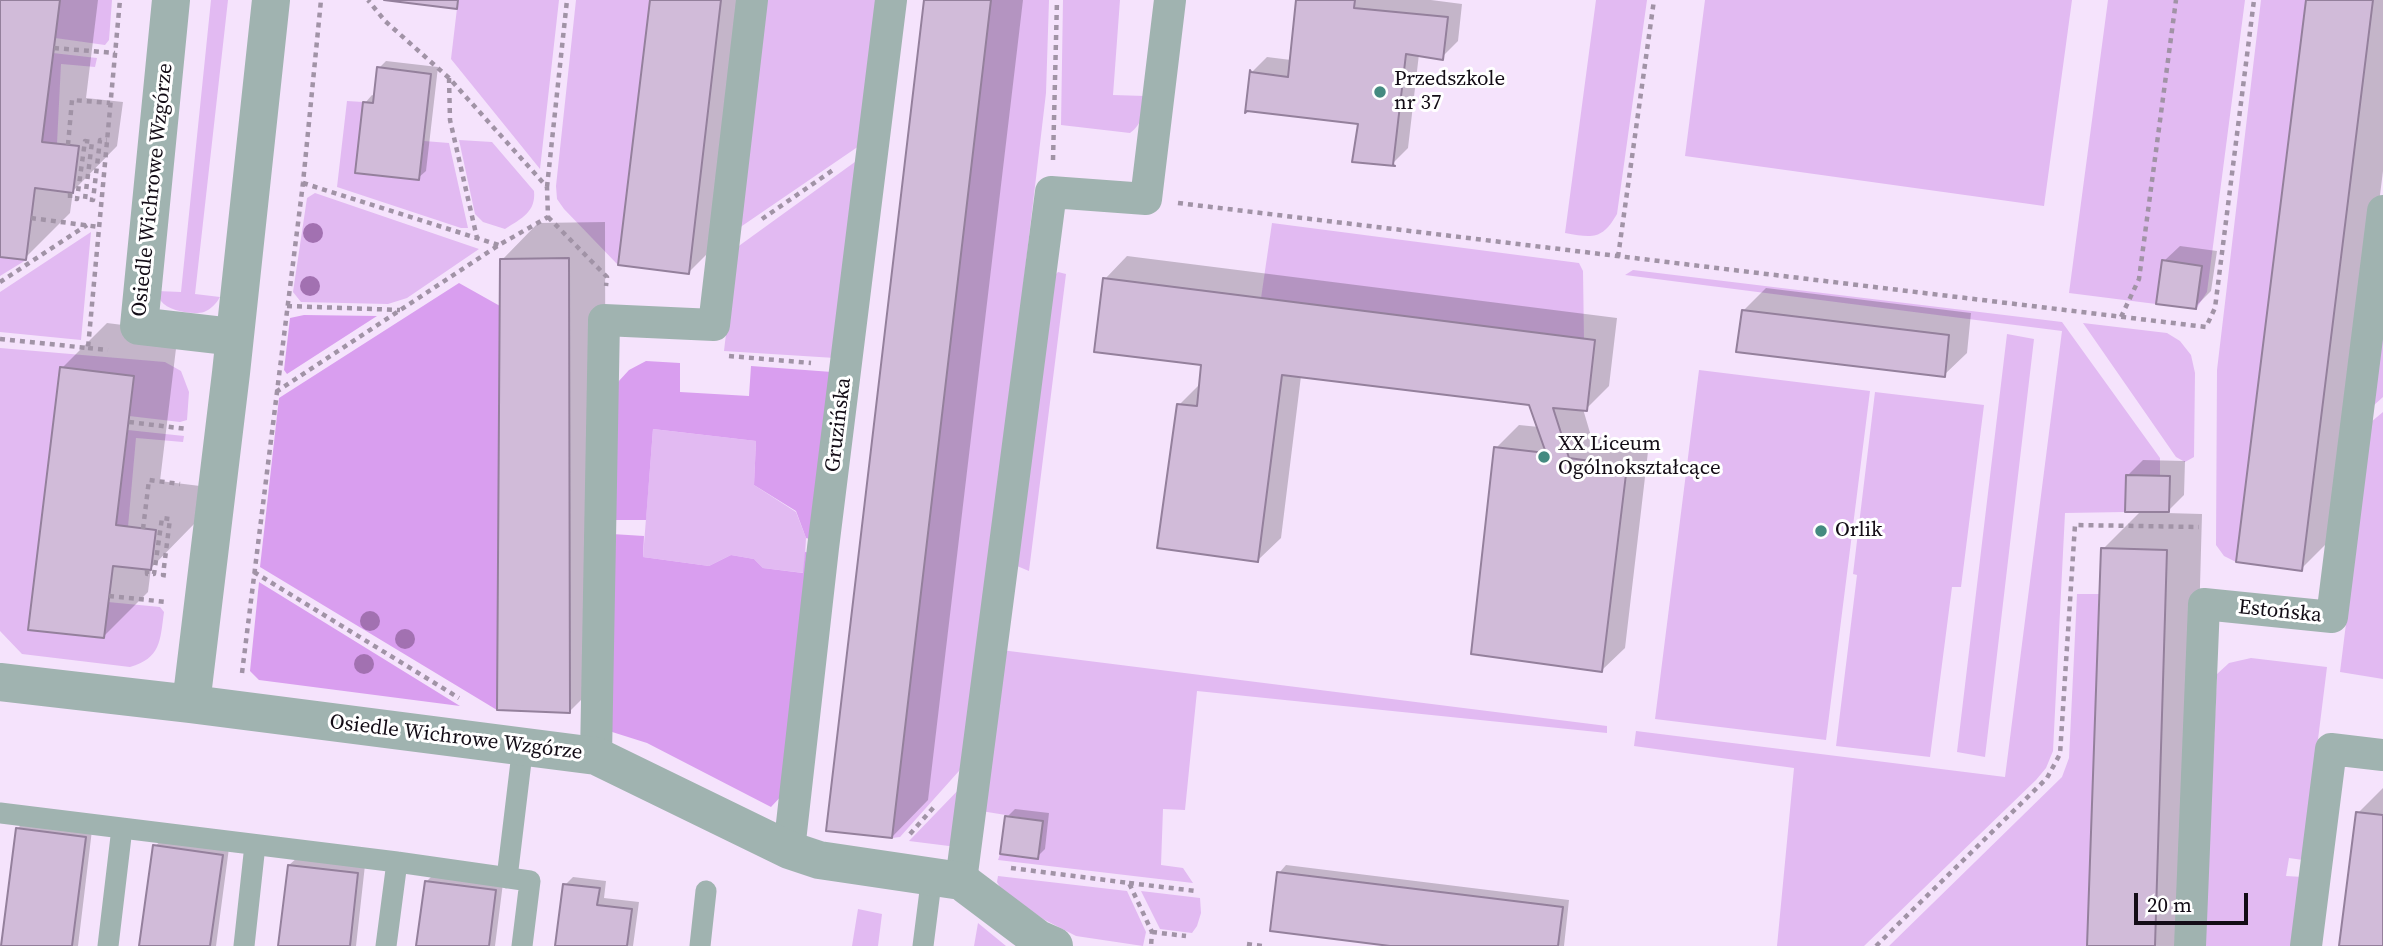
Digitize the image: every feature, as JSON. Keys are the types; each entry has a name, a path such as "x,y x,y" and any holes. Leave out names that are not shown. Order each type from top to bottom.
{"street":[{"name":"Osiedle Wichrowe Wzgórze","path":"172,0 139,326 234,337"},
{"path":"191,704 271,0"},
{"path":"596,756 604,320 714,325 752,0"},
{"name":"Gruzińska","path":"789,850 823,548 891,0"},
{"path":"947,878 1051,192 1146,199 1170,0"},
{"name":"Estońska","path":"2190,946 2204,604 2332,618 2383,211"},
{"name":"Osiedle Wichrowe Wzgórze","path":"0,682 596,756 789,850 819,860 947,878 1043,944"},
{"path":"2306,946 2331,749 2383,755"}],"lane":[{"path":"507,878 523,745"},
{"path":"0,813 530,881 522,946"},
{"path":"108,946 122,828"},
{"path":"244,946 255,845"},
{"path":"386,946 397,862"},
{"path":"923,946 947,878"},
{"path":"700,946 706,891"}],"path":[{"path":"88,348 120,0"},
{"path":"240,686 303,183 321,0"},
{"path":"368,0 385,21 449,78 547,187"},
{"path":"567,0 547,187 548,217 607,277 604,320"},
{"path":"1051,192 1057,0"},
{"path":"1618,257 1654,0"},
{"path":"2121,317 2139,279 2176,0"},
{"path":"1146,199 2206,327 2216,308 2254,0"},
{"path":"54,48 115,53"},
{"path":"449,78 450,120 477,239"},
{"path":"68,145 72,100 110,103"},
{"path":"70,193 70,198 77,199 85,141 92,142 85,199 93,200 100,140 107,140"},
{"path":"724,245 874,142"},
{"path":"303,183 499,245"},
{"path":"275,393 499,245 548,217"},
{"path":"31,218 99,227"},
{"path":"0,282 87,225"},
{"path":"288,306 401,310"},
{"path":"714,325 717,355 847,366"},
{"path":"0,339 115,351"},
{"path":"129,422 192,430"},
{"path":"143,528 149,480 185,485"},
{"path":"147,570 147,574 154,574 162,518 170,519 163,575 170,576 174,564 174,578"},
{"path":"1876,946 2048,778 2060,754 2075,525 2199,527"},
{"path":"254,572 460,698"},
{"path":"108,596 171,602"},
{"path":"1002,867 1196,891"},
{"path":"1129,883 1152,932 1151,946"},
{"path":"1152,932 1186,936"},
{"path":"1247,944 1263,946"}],"shaded area":[{"path":"60,0 112,0 109,40 105,45 55,38"},
{"path":"211,0 228,0 195,294 220,297 209,309 194,313 169,307 161,301 157,291 181,292"},
{"path":"458,0 559,0 540,169 451,59"},
{"path":"576,0 650,0 618,265 557,199 556,186"},
{"path":"766,0 877,0 859,146 739,228"},
{"path":"991,0 1049,0 1046,93 967,762 900,837 892,838"},
{"path":"1063,0 1120,0 1113,95 1145,96 1140,121 1130,133 1061,125"},
{"path":"1596,0 1647,0 1617,214 1601,233 1583,236 1565,233"},
{"path":"1705,0 2072,0 2044,206 1685,156"},
{"path":"2108,0 2245,0 2207,292 2196,309 2162,261 2156,304 2069,293"},
{"path":"2261,0 2306,0 2236,562 2224,556 2216,545 2217,370"},
{"path":"53,53 97,58 95,67 61,64 57,144 42,142"},
{"path":"347,101 363,102 355,173 419,180 424,141 449,143 468,228 337,187"},
{"path":"459,140 492,142 534,191 533,204 522,218 505,229 483,222 475,214"},
{"path":"859,159 835,358 724,351 736,248"},
{"path":"315,193 479,249 407,298 388,304 301,302 293,292 307,198"},
{"path":"1272,223 1579,263 1583,271 1584,339 1261,298"},
{"path":"91,232 81,340 0,332 0,292"},
{"path":"0,257 26,260 0,276"},
{"path":"1633,270 2062,322 2160,458 2160,476 2126,476 2125,512 2065,513 2053,751 2046,768 1864,946 1777,946 1794,768 1634,746 1636,731 2005,777 2062,331 1625,275"},
{"path":"1058,272 1066,274 1029,571 1017,566 1052,278"},
{"path":"459,283 500,306 497,710 260,567 279,398"},
{"path":"304,315 377,316 287,374 284,370 290,318"},
{"path":"2083,323 2167,333 2180,341 2191,355 2195,373 2194,457 2185,462 2176,457"},
{"path":"2383,325 2383,397 2373,406"},
{"path":"2007,334 2034,339 1985,757 1957,752"},
{"path":"0,348 165,362 181,371 189,392 187,420 180,422 129,416 134,376 29,629 103,638 108,602 160,607 164,612 160,640 148,659 140,663 130,667 22,654 0,631"},
{"path":"646,361 680,363 680,392 749,396 751,366 832,372 813,540 806,538 796,511 754,485 756,441 653,429 646,520 613,520 618,382 629,370"},
{"path":"1699,370 1870,391 1826,740 1655,719"},
{"path":"1875,392 1984,405 1961,587 1952,587 1930,757 1836,746 1857,575 1853,574"},
{"path":"2383,412 2383,679 2340,672 2371,422"},
{"path":"653,429 756,441 754,485 796,512 806,538 804,573 763,568 754,559 731,555 709,566 643,557"},
{"path":"128,430 184,436 183,442 136,438 128,527 116,525"},
{"path":"612,534 644,536 643,557 709,566 731,555 754,559 763,568 803,573 805,552 812,553 785,792 771,807 647,743 609,731"},
{"path":"259,582 460,706 259,680 250,671"},
{"path":"2077,594 2099,594 2087,946 1889,946 2062,777 2069,758"},
{"path":"1001,650 1607,726 1607,733 1197,691 1185,810 1163,809 1161,865 1183,868 1193,883 998,860 1000,854 1038,859 1043,821 981,811"},
{"path":"2251,658 2327,667 2303,860 2289,858 2286,876 2303,877 2294,946 2204,946 2217,674 2229,663"},
{"path":"965,783 955,845 909,841"},
{"path":"998,876 1127,891 1146,932 1143,946 1076,936 1043,919 1001,889 997,882"},
{"path":"1141,891 1200,898 1201,913 1192,933 1160,929"},
{"path":"858,909 882,914 878,946 852,946"},
{"path":"978,923 1006,946 974,946"}],"building":[{"path":"0,0 60,0 42,142 79,146 73,193 35,188 26,260 0,257"},
{"path":"384,0 458,0 457,9"},
{"path":"650,0 721,0 689,274 618,265"},
{"path":"924,0 991,0 892,838 826,831"},
{"path":"1296,0 1355,0 1354,8 1448,17 1443,60 1406,54 1395,166 1352,162 1358,124 1247,111 1245,113 1250,70 1288,77"},
{"path":"2306,0 2373,0 2302,571 2236,562"},
{"path":"377,67 431,74 419,180 355,173 363,102 373,103"},
{"path":"569,258 570,713 497,710 500,259"},
{"path":"2162,260 2202,266 2196,309 2156,304"},
{"path":"1103,278 1595,340 1587,411 1553,408 1569,458 1627,466 1602,672 1471,654 1494,447 1546,453 1529,405 1282,375 1258,562 1157,548 1177,404 1197,406 1201,365 1094,352"},
{"path":"1742,310 1949,335 1945,377 1736,352"},
{"path":"60,367 134,376 116,525 156,530 151,570 113,566 104,638 28,630"},
{"path":"2126,475 2170,476 2169,512 2125,512"},
{"path":"2101,548 2167,550 2155,946 2087,946"},
{"path":"2356,812 2383,815 2383,946 2339,946"},
{"path":"1005,816 1043,821 1038,859 1000,854"},
{"path":"16,828 86,837 72,946 1,946"},
{"path":"153,845 223,855 210,946 139,946"},
{"path":"288,865 358,873 350,946 278,946"},
{"path":"1277,872 1563,907 1558,946 1390,946 1270,931"},
{"path":"425,881 496,890 489,946 416,946"},
{"path":"563,884 600,888 597,905 632,909 627,946 555,946"}],"place":[{"name":"Przedszkole nr 37","path":"1380,92"},
{"name":"XX Liceum Ogólnokształcące","path":"1544,457"},
{"name":"Orlik","path":"1821,531"}]}
